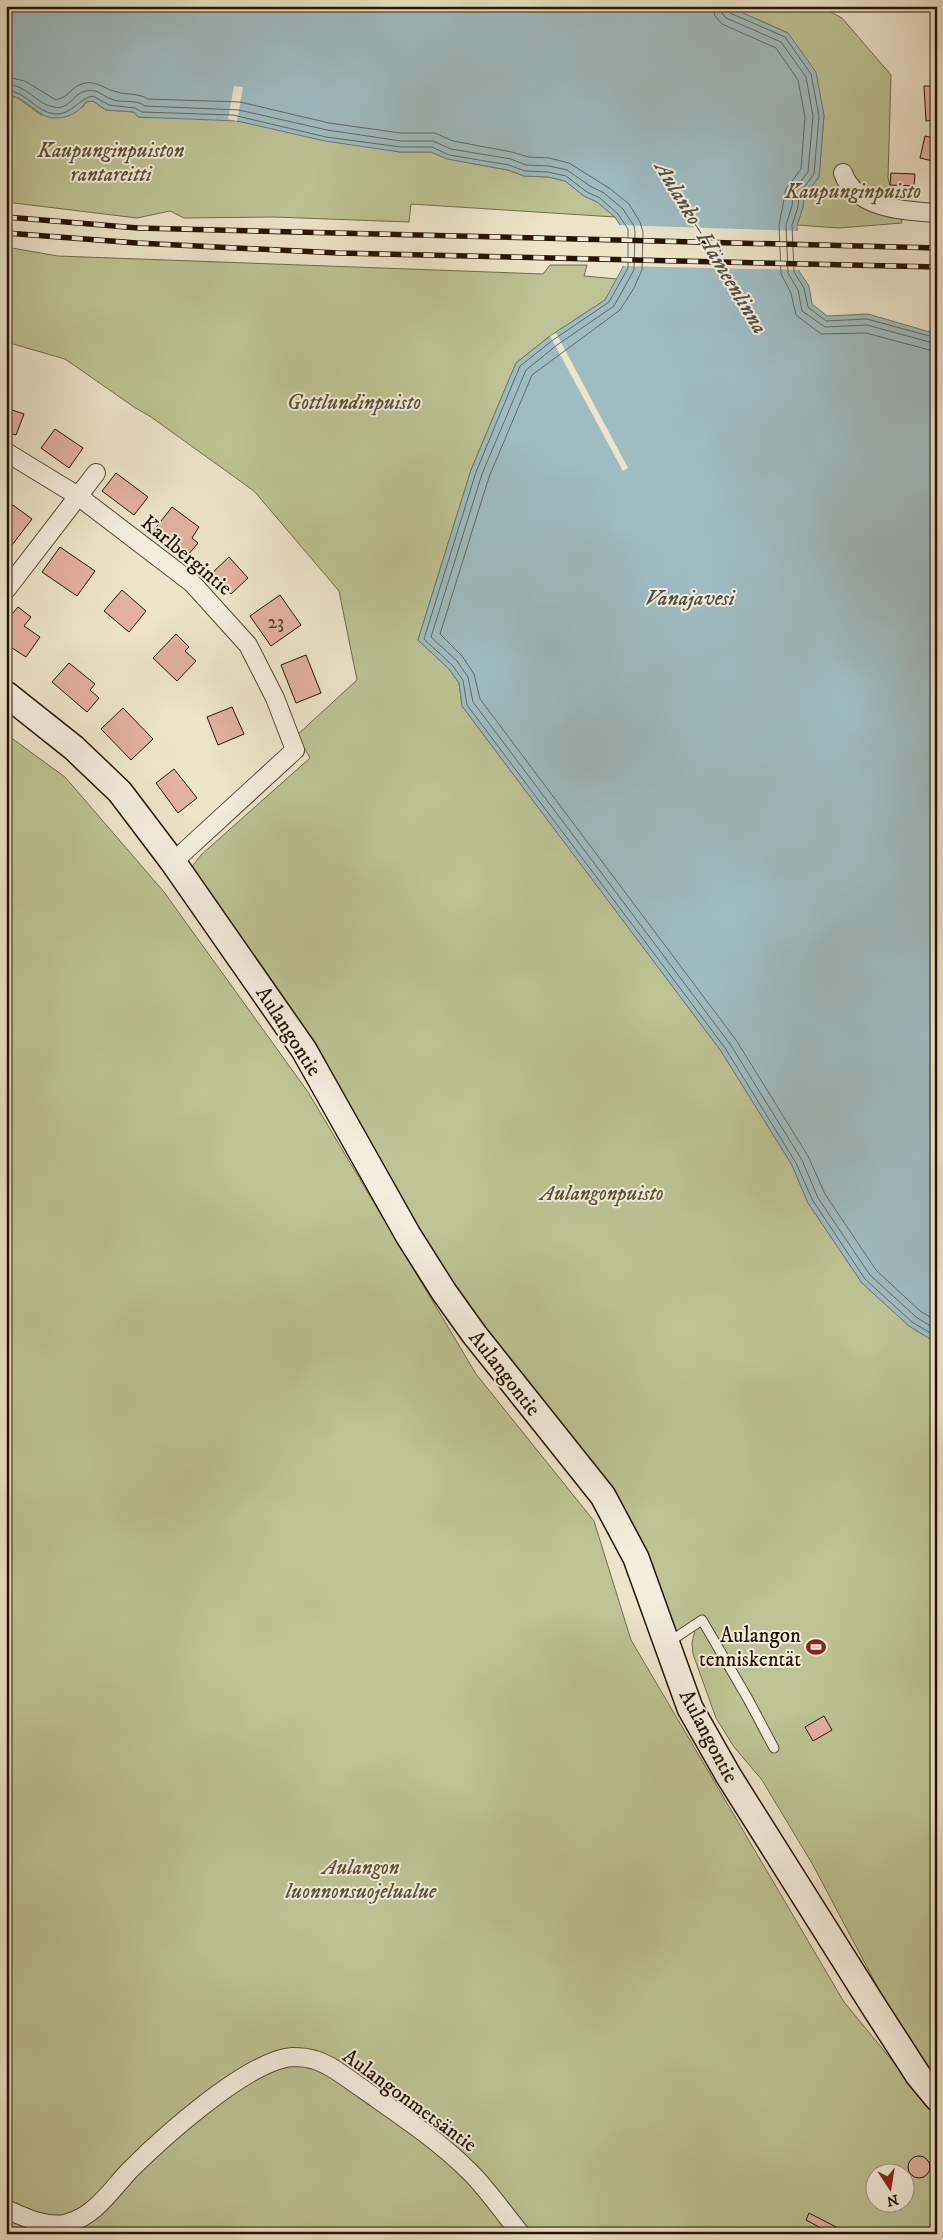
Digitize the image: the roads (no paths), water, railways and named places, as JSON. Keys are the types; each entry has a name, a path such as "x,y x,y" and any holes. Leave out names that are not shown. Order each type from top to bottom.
{"main road":[{"name":"Aulangontie","path":"6,694 74,748 120,792 173,862 304,1050 408,1235 444,1292 474,1334 603,1496 636,1558 690,1708 728,1775 881,2018 918,2075 937,2098"}],"street":[{"path":"843,173 846,182 867,201 884,206 933,213"},
{"name":"Karlbergintie","path":"6,452 78,496 192,583 248,645 275,698 295,750 173,862"},
{"path":"6,590 96,474"},
{"name":"Aulangonmetsäntie","path":"6,2209 31,2220 66,2229 84,2218 95,2208 130,2170 183,2120 235,2082 266,2066 292,2058 315,2060 335,2070 442,2146 472,2174 520,2234"}],"lane":[{"path":"667,1643 702,1620 774,1748"}],"water":[{"name":"Vanajavesi","path":"6,6 727,6 788,33 816,72 824,115 819,177 804,196 803,207 797,225 799,271 809,286 812,304 827,316 868,314 937,334 937,1343 909,1326 862,1283 808,1203 792,1165 721,1051 462,706 459,683 449,669 418,640 471,470 516,363 550,336 605,300 623,267 624,232 615,217 597,202 584,196 565,181 548,177 524,176 508,170 447,159 431,152 400,152 325,141 237,121 138,117 134,112 106,110 93,101 86,102 68,116 49,117 23,101 6,95"}],"railway":[{"path":"6,217 138,228 937,248"},
{"path":"6,233 137,243 338,253 937,267"}],"place":[{"name":"Aulangon tenniskentät","path":"816,1647"}],"park label":[{"name":"Kaupunginpuiston rantareitti","path":"111,162"},
{"name":"Kaupunginpuisto","path":"853,191"},
{"name":"Gottlundinpuisto","path":"354,402"},
{"name":"Aulangonpuisto","path":"602,1193"},
{"name":"Aulangon luonnonsuojelualue","path":"361,1879"}],"water label":[{"name":"Aulanko–Hämeenlinna","path":"712,247"}]}
